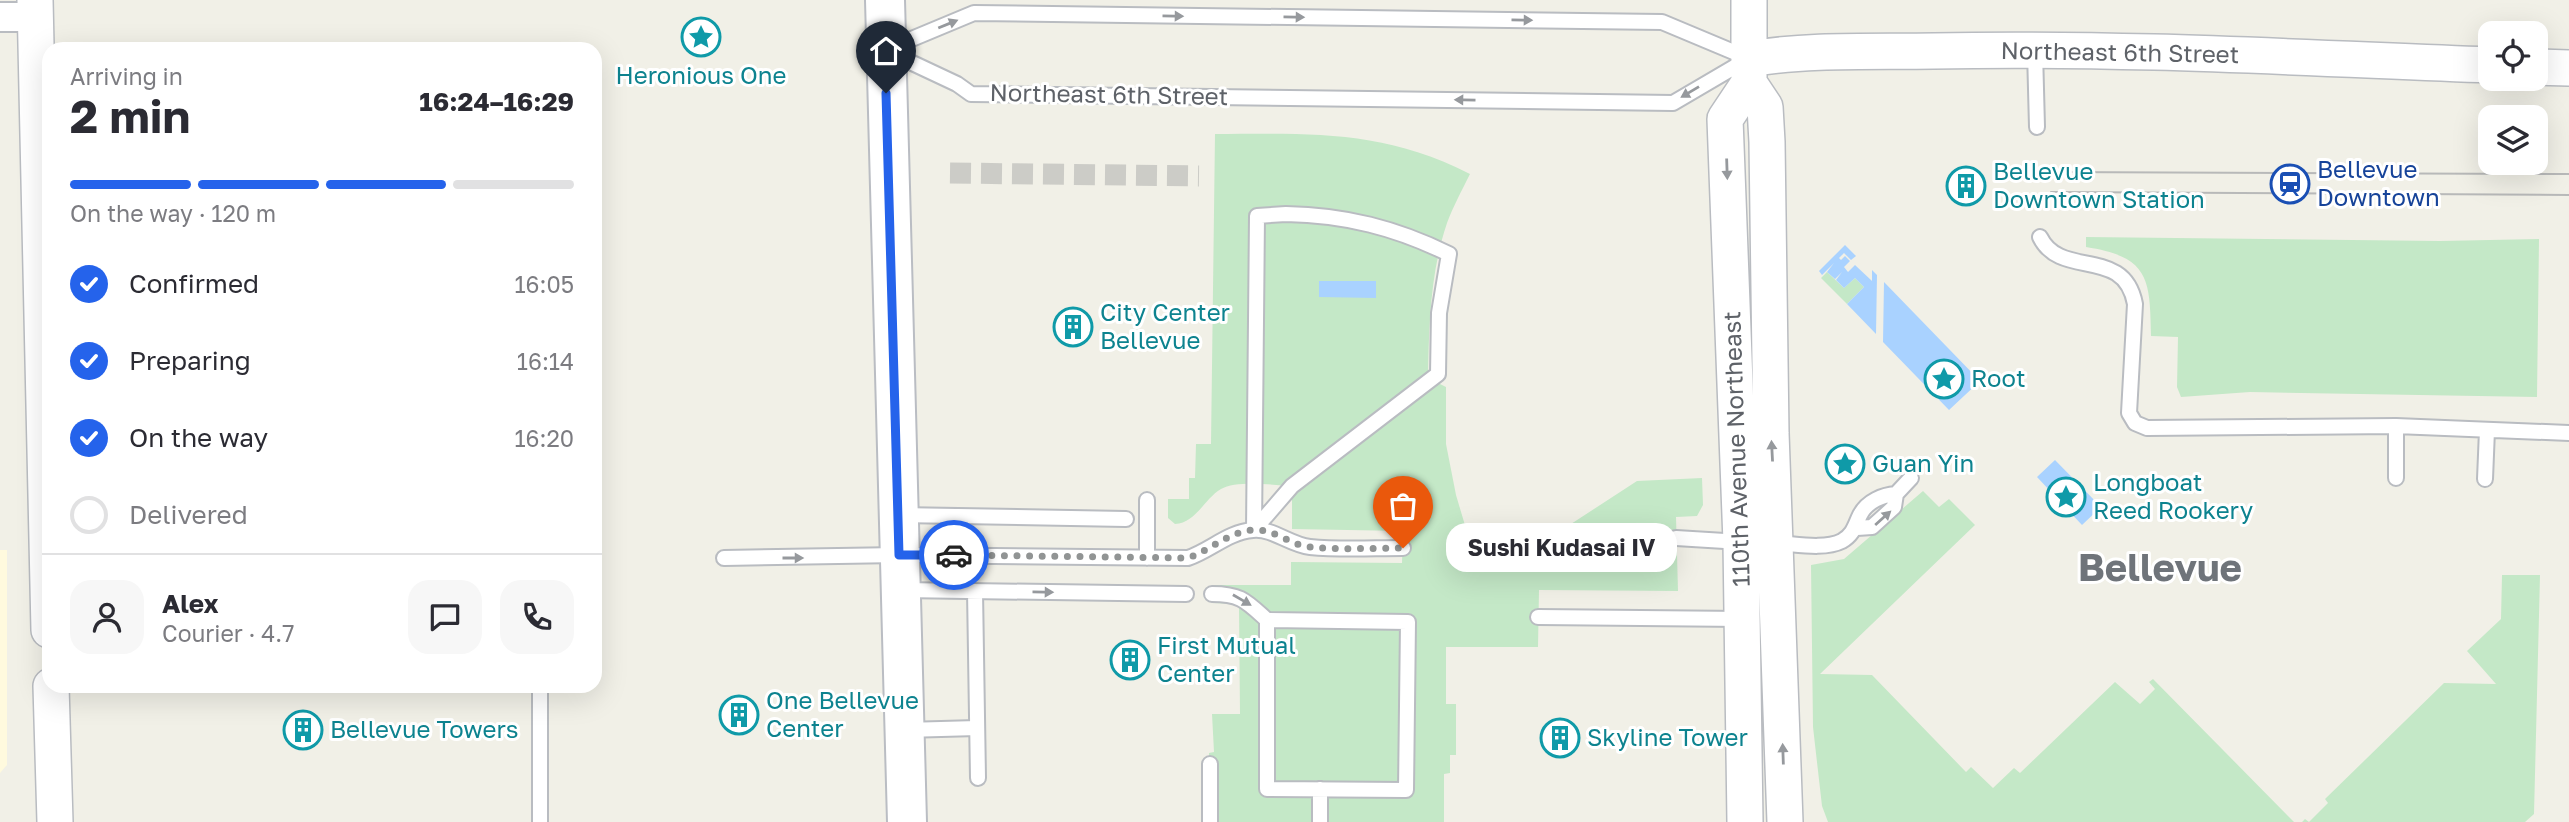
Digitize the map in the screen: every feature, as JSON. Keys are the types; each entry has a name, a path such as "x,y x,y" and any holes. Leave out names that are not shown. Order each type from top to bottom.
{"main road":[{"path":"885,0 907,822"}],"street":[{"name":"110th Avenue Northeast","path":"1749,0 1749,67 1765,107 1770,258 1771,433 1785,822"},
{"path":"0,17 35,9 42,285"},
{"name":"Northeast 6th Street","path":"1749,67 1809,54 2035,51 2149,52 2478,65"},
{"name":"110th Avenue Northeast","path":"1745,822 1741,542 1725,119 1749,67"},
{"path":"2548,67 2569,68"},
{"path":"1738,467 1756,484 1761,530 1777,543"},
{"path":"51,693 55,822"}],"lane":[{"name":"Northeast 6th Street","path":"885,50 974,13 1662,22 1749,67"},
{"name":"Northeast 6th Street","path":"885,50 971,93 1673,103 1749,67"},
{"path":"2035,51 2037,127"},
{"path":"1314,215 1352,219 1398,231 1449,254 1438,313 1438,374 1292,486 1254,530 1258,216 1314,215"},
{"path":"2040,237 2045,247 2055,255 2100,265 2119,273 2132,289 2135,304 2129,413 2135,423 2147,428 2396,426 2569,433"},
{"path":"2396,426 2396,478"},
{"path":"2485,479 2487,430"},
{"path":"1777,543 1829,545 1843,540 1857,528 1861,513 1881,495 1896,494 1911,478"},
{"path":"1147,500 1147,558"},
{"path":"898,516 1126,519"},
{"path":"724,558 900,572 1188,558 1205,552 1228,536 1254,530 1272,533 1309,547 1403,548"},
{"path":"1676,538 1741,542"},
{"path":"900,572 975,591 1186,594"},
{"path":"975,591 978,778"},
{"path":"1212,594 1231,594 1245,599 1267,620 1408,622 1406,790 1267,789 1267,620"},
{"path":"1538,617 1743,619"},
{"path":"540,693 540,822"},
{"path":"904,730 977,728"},
{"path":"1209,764 1210,822"},
{"path":"1320,789 1320,822"}],"shaded area":[{"path":"0,550 7,550 7,765 0,773"}],"green space":[{"path":"1215,134 1345,137 1406,149 1470,174 1447,223 1437,261 1430,319 1428,378 1446,387 1446,444 1456,495 1478,569 1508,565 1637,481 1702,478 1703,505 1697,516 1676,517 1678,591 1539,590 1538,647 1446,647 1446,704 1456,704 1456,755 1450,755 1450,773 1444,774 1444,822 1210,822 1209,753 1214,752 1212,714 1240,714 1239,604 1212,603 1212,585 1291,585 1291,562 1402,563 1403,531 1292,529 1292,486 1266,484 1228,486 1215,493 1189,520 1175,524 1168,518 1168,499 1189,499 1189,478 1195,478 1196,444 1211,444"},
{"path":"2086,237 2440,241 2539,239 2537,397 2250,392 2181,397 2177,387 2178,337 2151,336 2147,285 2142,274 2134,264 2123,257 2086,247"},
{"path":"1827,272 1844,288 1855,278 1864,287 1847,304 1821,278"},
{"path":"1923,491 1939,507 1949,499 1975,525 1820,674 1872,675 1966,772 1971,767 1993,788 2014,768 2020,773 2115,682 2140,704 2155,689 2149,682 2153,679 2294,822 1828,822 1822,806 1813,727 1811,565 1844,559"},
{"path":"2502,575 2540,575 2534,814 2525,822 2309,822 2328,803 2325,799 2444,683 2496,684 2467,651 2501,619"}],"water":[{"path":"1845,245 1856,256 1851,260 1844,253 1839,258 1841,260 1845,256 1850,261 1844,267 1848,272 1855,265 1872,281 1872,270 1877,275 1876,334 1847,304 1864,287 1855,278 1844,288 1836,280 1842,272 1835,279 1827,272 1834,263 1822,275 1819,271"},
{"path":"1319,281 1376,281 1376,298 1319,297"},
{"path":"1884,282 1980,381 1949,410 1883,342"},
{"path":"2055,460 2101,507 2082,525 2037,477"}],"tunnel":[{"path":"950,173 1199,176"}],"tram line":[{"path":"2051,172 2569,174"},
{"path":"2051,192 2569,195"}],"way so far":[{"path":"954,555 1188,558 1205,552 1228,536 1254,530 1272,533 1309,547 1403,548"}],"place":[{"name":"Heronious One","path":"701,37"},
{"name":"Bellevue Downtown","path":"2290,184"},
{"name":"Bellevue Downtown Station","path":"1966,186"},
{"name":"City Center Bellevue","path":"1073,327"},
{"name":"Root","path":"1944,379"},
{"name":"Guan Yin","path":"1845,464"},
{"name":"Longboat Reed Rookery","path":"2066,497"},
{"name":"Sushi Kudasai IV","path":"1403,548"},
{"name":"First Mutual Center","path":"1130,660"},
{"name":"One Bellevue Center","path":"739,715"},
{"name":"Bellevue Towers","path":"303,730"},
{"name":"Skyline Tower","path":"1560,738"}],"district":[{"name":"Bellevue","path":"2160,568"}],"route":[{"path":"886,93 899,555 954,555"}]}
